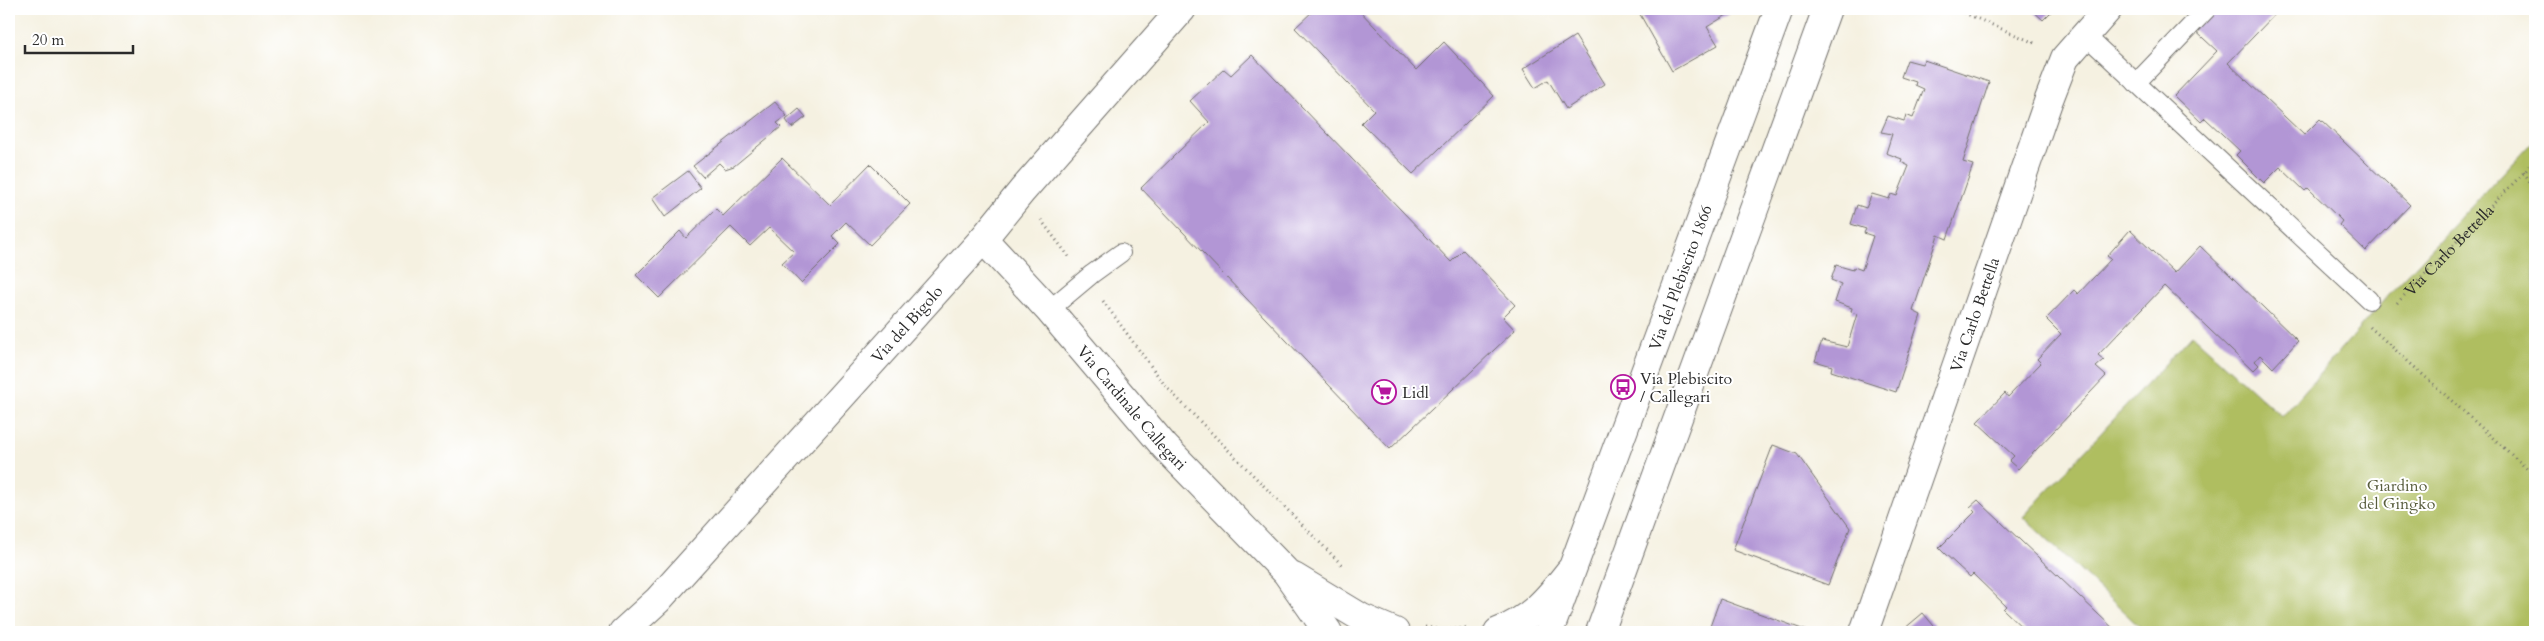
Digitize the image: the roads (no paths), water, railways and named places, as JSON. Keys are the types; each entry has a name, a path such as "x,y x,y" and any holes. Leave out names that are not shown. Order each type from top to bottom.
{"street":[{"name":"Via del Bigolo","path":"624,632 658,600 983,239 1022,191 1182,9"},
{"name":"Via del Plebiscito 1866","path":"1549,632 1779,9"},
{"path":"1600,632 1827,9"},
{"name":"Via Carlo Bettella","path":"1864,632 1990,265 2065,58 2084,34 2108,9"},
{"name":"Via Cardinale Callegari","path":"983,239 1049,310 1165,447 1286,572 1328,632"},
{"path":"1498,632 1515,625 1545,603 1572,569"},
{"name":"Via Cardinale Callegari","path":"1286,572 1369,625 1407,629"}],"lane":[{"path":"2136,84 2206,9"},
{"path":"2084,34 2369,300"},
{"path":"1049,310 1092,274 1122,254"}],"place":[{"name":"Via Plebiscito / Callegari","path":"1623,387"},
{"name":"Lidl","path":"1384,392"}],"park label":[{"name":"Giardino del Gingko","path":"2397,494"}]}
